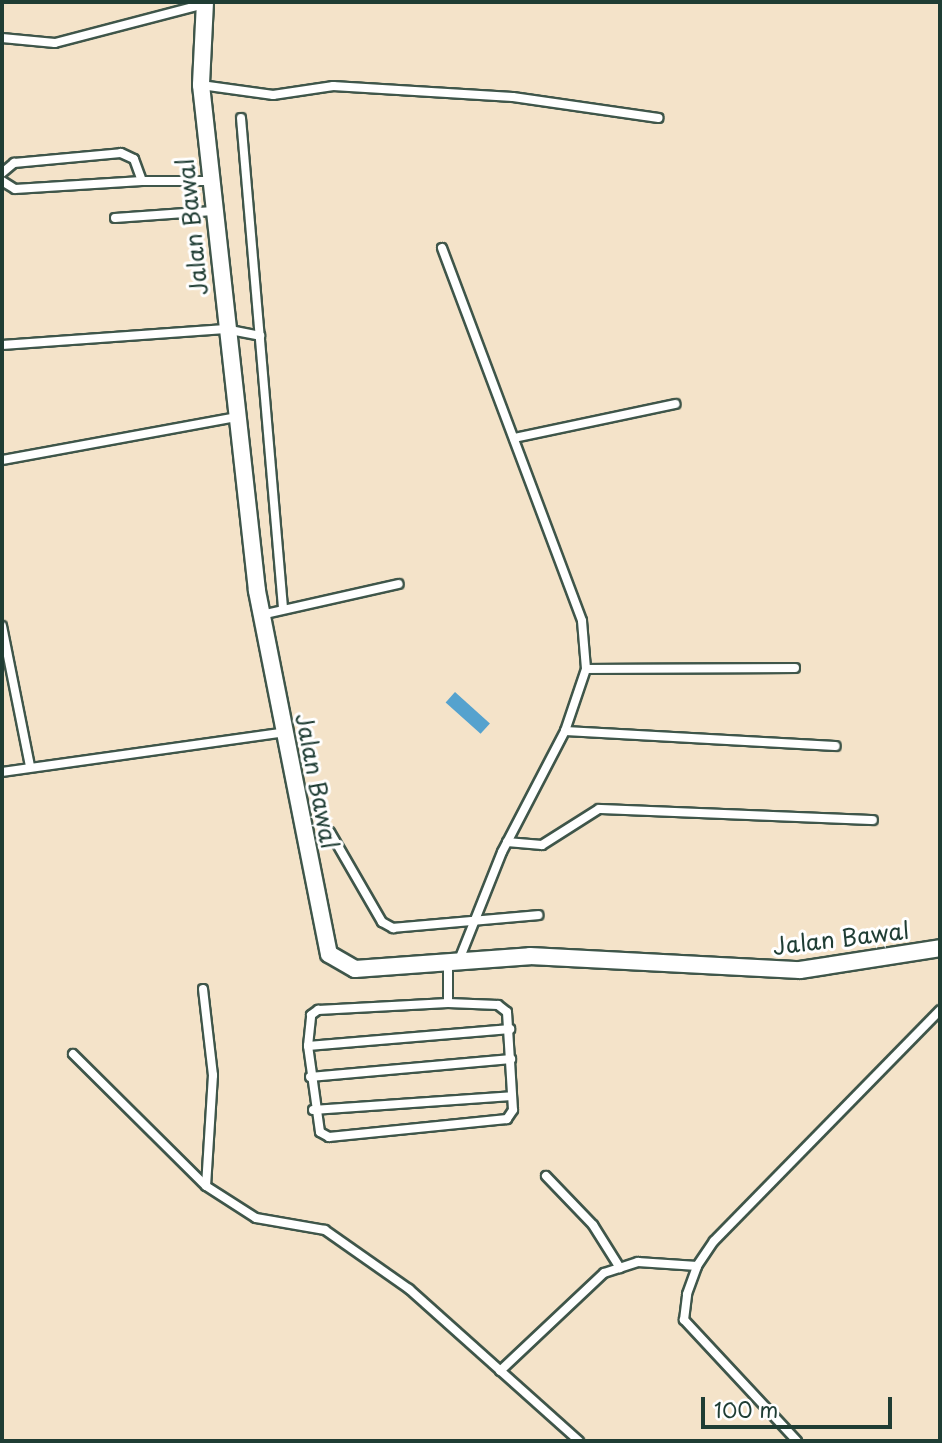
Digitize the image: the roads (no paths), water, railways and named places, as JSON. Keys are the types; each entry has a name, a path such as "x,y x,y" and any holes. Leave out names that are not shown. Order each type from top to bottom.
{"street":[{"name":"Jalan Bawal","path":"205,3 201,85 225,329 261,615 329,954 355,969 530,956 800,970 940,948"}],"lane":[{"path":"2,38 55,43 205,3"},
{"path":"201,85 273,95 333,86 513,97 658,118"},
{"path":"242,118 283,608"},
{"path":"2,173 14,163 121,153 134,159 142,181"},
{"path":"2,181 15,190 142,181 211,181"},
{"path":"115,218 213,211"},
{"path":"442,248 582,621 586,669 565,731 507,842 475,920 454,961 448,1003"},
{"path":"2,345 225,329 260,336"},
{"path":"514,438 675,404"},
{"path":"2,460 236,417"},
{"path":"261,615 399,584"},
{"path":"2,626 30,766"},
{"path":"586,669 795,667"},
{"path":"565,731 836,746"},
{"path":"2,772 285,732"},
{"path":"507,842 542,845 599,809 873,820"},
{"path":"330,832 387,926 400,930 538,915"},
{"path":"203,989 214,1076 206,1186"},
{"path":"448,1003 501,1005 508,1012 511,1115 503,1122 329,1137 317,1128 313,1110 307,1023 318,1010 448,1003"},
{"path":"797,1441 684,1320 683,1307 696,1266 715,1241 940,1010"},
{"path":"308,1045 510,1029"},
{"path":"73,1054 206,1186 256,1219 325,1230 409,1289 579,1441"},
{"path":"310,1077 511,1059"},
{"path":"313,1110 512,1096"},
{"path":"546,1176 593,1225 620,1268"},
{"path":"500,1371 604,1273 638,1262 696,1266"}],"water":[{"path":"455,692 490,723 481,734 446,702"}]}
